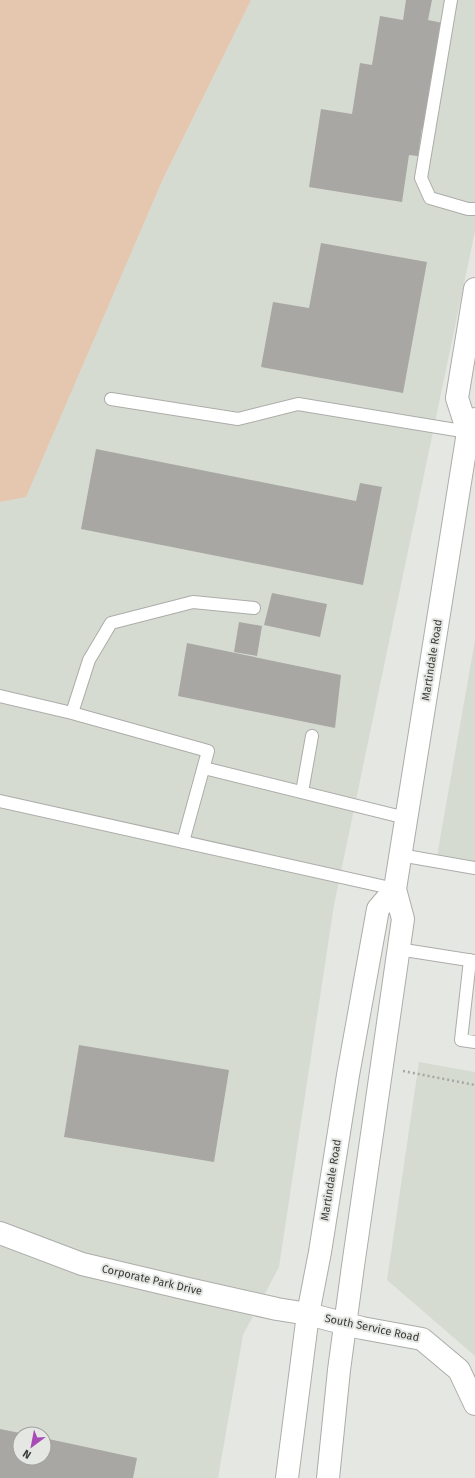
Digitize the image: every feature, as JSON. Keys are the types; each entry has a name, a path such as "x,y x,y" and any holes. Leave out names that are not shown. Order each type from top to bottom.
{"main road":[{"name":"Martindale Road","path":"328,1478 339,1370 402,919 395,889 472,426 457,398 475,288"},
{"name":"Martindale Road","path":"287,1478 308,1314 320,1252 348,1075 378,909 395,889"},
{"name":"Corporate Park Drive","path":"0,1233 82,1264 277,1309 308,1314"},
{"name":"South Service Road","path":"308,1314 362,1328 422,1339 459,1370 475,1404"}],"lane":[{"path":"451,0 421,178 430,198 468,209 475,209"},
{"path":"111,399 238,419 298,404 472,426"},
{"path":"72,713 88,660 111,623 193,602 254,608"},
{"path":"0,696 72,713 208,751 182,842"},
{"path":"302,792 312,736"},
{"path":"204,768 406,818"},
{"path":"0,801 395,889"},
{"path":"400,855 475,868"},
{"path":"398,949 472,961 461,1040 475,1042"}],"path":[{"path":"399,1070 475,1085"}],"shaded area":[{"path":"0,0 251,0 163,179 26,497 0,502"},
{"path":"251,0 475,0 475,231 334,905 279,1267 243,1335 218,1478 0,1478 0,502 26,496 163,179"},
{"path":"475,640 475,863 437,856"},
{"path":"419,1062 475,1072 475,1356 387,1280"}],"building":[{"path":"406,0 432,0 428,20 443,23 427,130 422,128 418,156 409,155 402,202 309,187 321,109 352,114 360,63 372,65 380,16 403,20"},
{"path":"321,243 427,262 403,393 261,367 273,302 309,308"},
{"path":"96,449 356,501 360,483 382,487 363,585 81,529"},
{"path":"272,593 327,604 320,637 264,625"},
{"path":"239,622 262,626 257,656 234,652"},
{"path":"187,643 341,675 335,728 178,696"},
{"path":"79,1045 229,1070 214,1162 64,1137"},
{"path":"0,1429 12,1431 12,1466 52,1466 52,1440 137,1458 133,1478 0,1478"}]}
